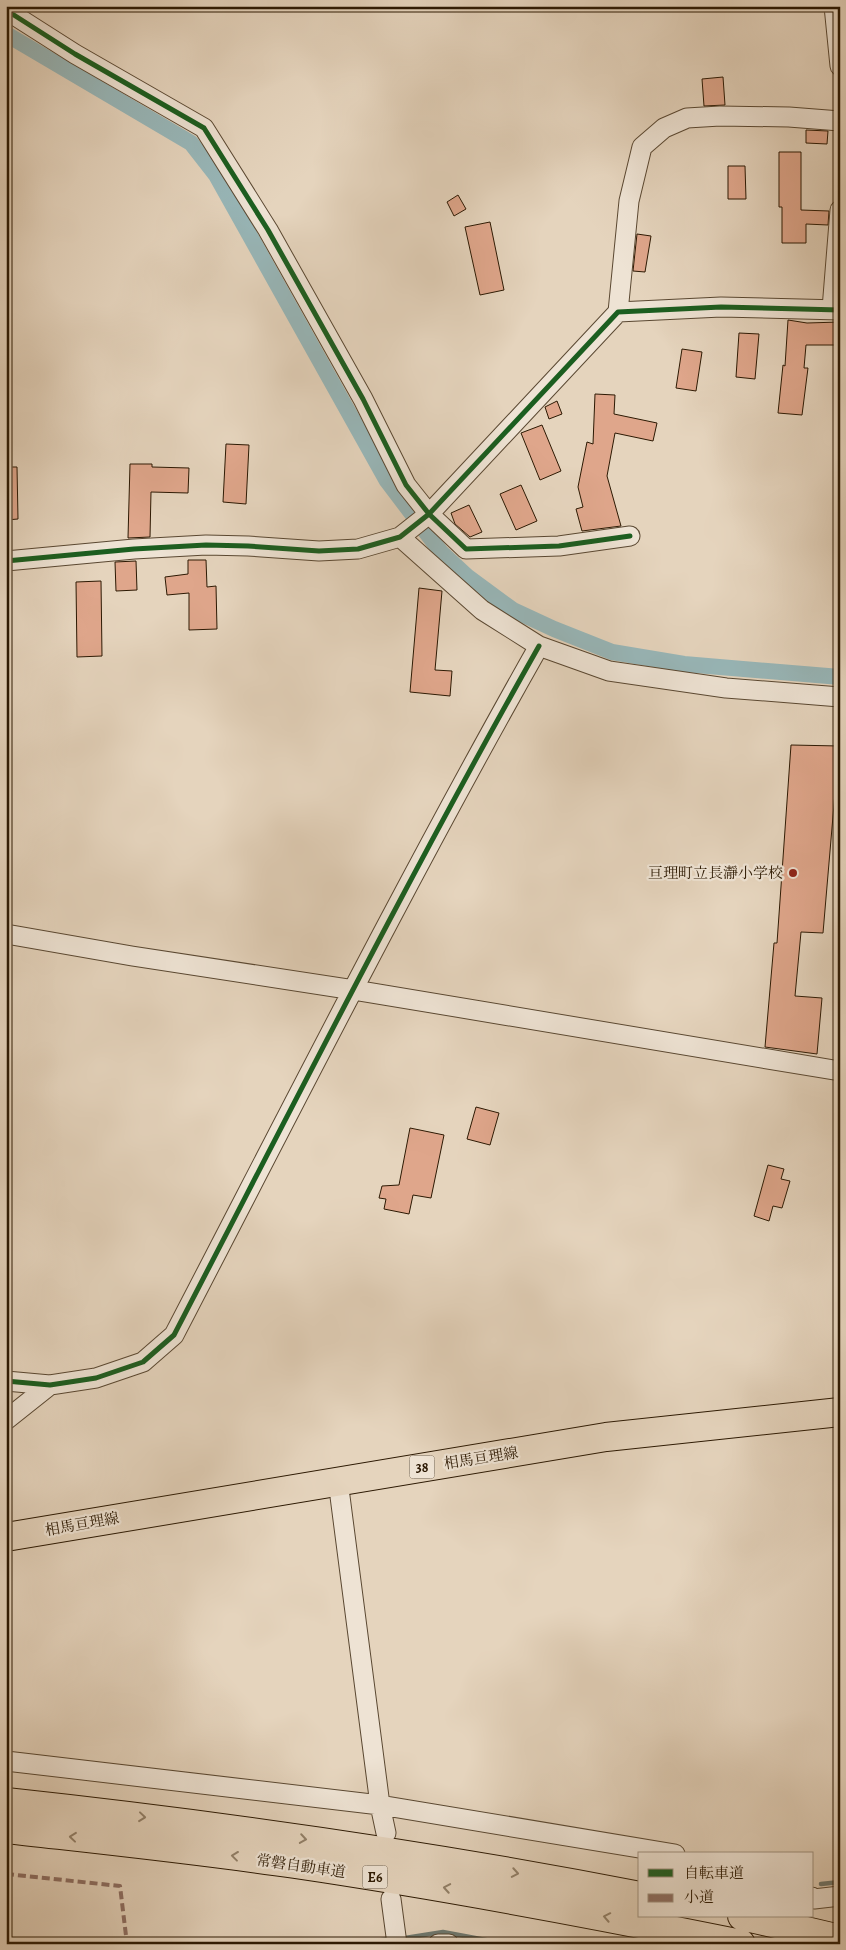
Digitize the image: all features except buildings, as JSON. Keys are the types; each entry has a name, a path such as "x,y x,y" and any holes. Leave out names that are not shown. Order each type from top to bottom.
{"main road":[{"name":"相馬亘理線","path":"6,1537 606,1437 840,1412"},
{"name":"常磐自動車道","path":"6,1802 159,1819 306,1839 436,1859 638,1896"},
{"name":"常磐自動車道","path":"6,1829 294,1864 578,1911 741,1944"},
{"path":"751,1918 840,1938"}],"street":[{"path":"834,6 840,66"},
{"path":"6,10 76,54 204,128 268,230 363,399 406,485 429,514 466,549 559,546 630,536"},
{"path":"6,561 134,549 206,546 248,546 320,551 358,549 400,537 429,514 618,312 629,201 642,148 664,128 687,118 720,116 789,117 840,121"},
{"path":"618,312 721,307 836,310 840,210"},
{"path":"400,537 482,610 539,646 610,671 726,688 840,698"},
{"path":"6,1381 50,1385 96,1378 143,1362 174,1335 482,747 539,646"},
{"path":"6,934 840,1071"},
{"path":"6,1420 50,1385"},
{"path":"338,1481 380,1805 386,1833"},
{"path":"6,1761 380,1805 663,1852"},
{"path":"814,1901 840,1896"},
{"path":"392,1899 397,1944"},
{"path":"438,1944 449,1944"}],"waterway":[{"path":"6,34 191,143 216,175 387,481 441,552 468,577 513,610 612,652 684,664 840,677"},
{"path":"821,1884 840,1882"},
{"path":"405,1938 443,1932 507,1944"},
{"path":"354,1944 389,1939"}],"marked path":[{"path":"6,1874 120,1886 127,1944"}],"cycle path":[{"path":"6,10 75,54 204,128 268,230 363,399 406,485 429,514 466,549 559,546 630,536"},
{"path":"6,561 134,549 206,545 319,551 358,549 400,537 429,514 618,312 721,307 840,310"},
{"path":"6,1381 50,1385 96,1378 143,1362 174,1335 399,902 539,646"}],"place":[{"name":"亘理町立長瀞小学校","path":"793,873"}]}
